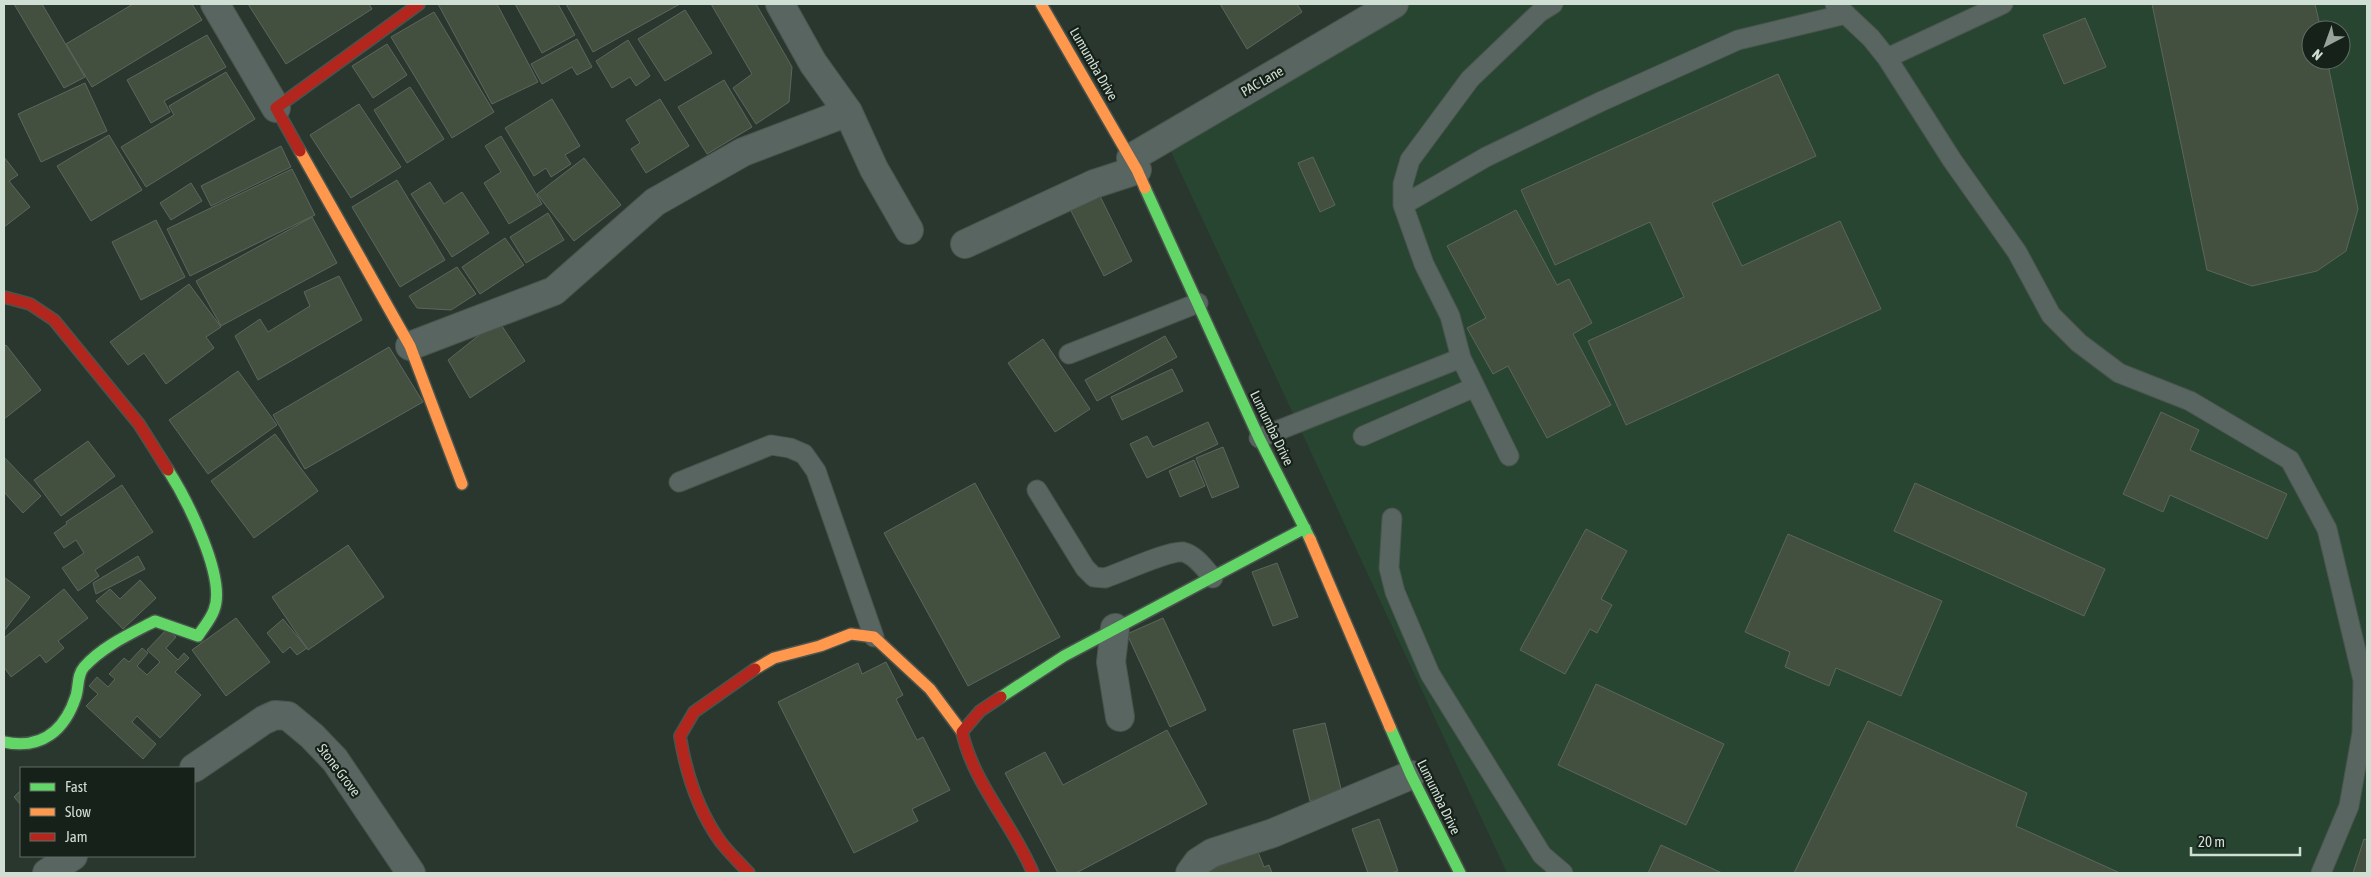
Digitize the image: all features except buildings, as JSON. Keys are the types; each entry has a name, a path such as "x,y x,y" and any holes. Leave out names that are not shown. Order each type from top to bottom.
{"street":[{"path":"215,4 410,346 462,484"},
{"path":"276,108 418,4"},
{"path":"780,4 813,63 848,112 874,169 909,230"},
{"name":"Lumumba Drive","path":"1042,4 1134,164 1259,438 1305,528 1412,775 1460,873"},
{"name":"PAC Lane","path":"965,244 1134,164 1394,4"},
{"path":"410,346 554,291 655,202 743,152 848,112"},
{"path":"4,297 30,304 54,320 139,424 171,475 201,535 216,578 215,609 198,636 155,621 112,644 82,668 76,695 59,728 39,740 24,744 15,745 4,742"},
{"path":"962,732 980,711 1064,656 1305,528"},
{"path":"1114,628 1112,662 1120,717"},
{"path":"749,873 720,841 699,804 685,765 680,736 694,712 733,683 774,658 820,646 851,634 874,637 930,689 962,732 963,746 991,800 1029,860 1033,873"},
{"name":"Stone Grove","path":"195,767 264,720 275,714 288,716 312,736 335,760 411,873"},
{"path":"1190,873 1198,862 1212,853 1273,833 1412,775"},
{"path":"48,873 72,857"}],"lane":[{"path":"1509,456 1461,358 1450,316 1424,264 1403,205 1403,184 1410,160 1470,79 1540,12 1553,4"},
{"path":"1887,58 2003,4"},
{"path":"1403,205 1503,149 1600,102 1738,40 1840,9 1887,58 1952,160 2017,252 2051,315 2080,343 2119,373 2190,401 2290,460 2327,529 2363,680 2362,733 2349,806 2321,873"},
{"path":"1069,354 1198,302"},
{"path":"1259,438 1461,358"},
{"path":"1363,436 1475,387"},
{"path":"679,482 771,445 790,448 804,454 816,470 874,637"},
{"path":"1037,490 1085,568 1094,577 1105,578 1171,554 1183,552 1194,557 1212,578"},
{"path":"1392,518 1389,568 1395,592 1430,674 1542,855 1563,873"}],"shaded area":[{"path":"1405,4 2367,4 2367,873 1507,873 1166,141"}],"traffic: fast":[{"path":"1145,188 1259,438 1310,539"},
{"path":"4,742 30,743 41,740 58,728 71,708 76,696 79,677 84,667 117,641 155,621 198,636 209,620 214,610 216,596 215,579 210,559 194,518 168,470"},
{"path":"1001,697 1064,656 1305,528"},
{"path":"1390,727 1411,775 1460,873"}],"traffic: slow":[{"path":"1041,4 1137,170 1145,188"},
{"path":"300,151 410,346 462,484"},
{"path":"1310,539 1390,727"},
{"path":"755,669 774,658 820,646 851,634 874,637 930,689 962,732"}],"traffic: jam":[{"path":"300,151 276,108 419,4"},
{"path":"4,297 30,304 54,320 139,424 168,470"},
{"path":"749,873 723,845 705,817 689,777 680,736 694,712 755,669"},
{"path":"1001,697 980,711 962,732 975,770 1025,855 1033,873"}]}
